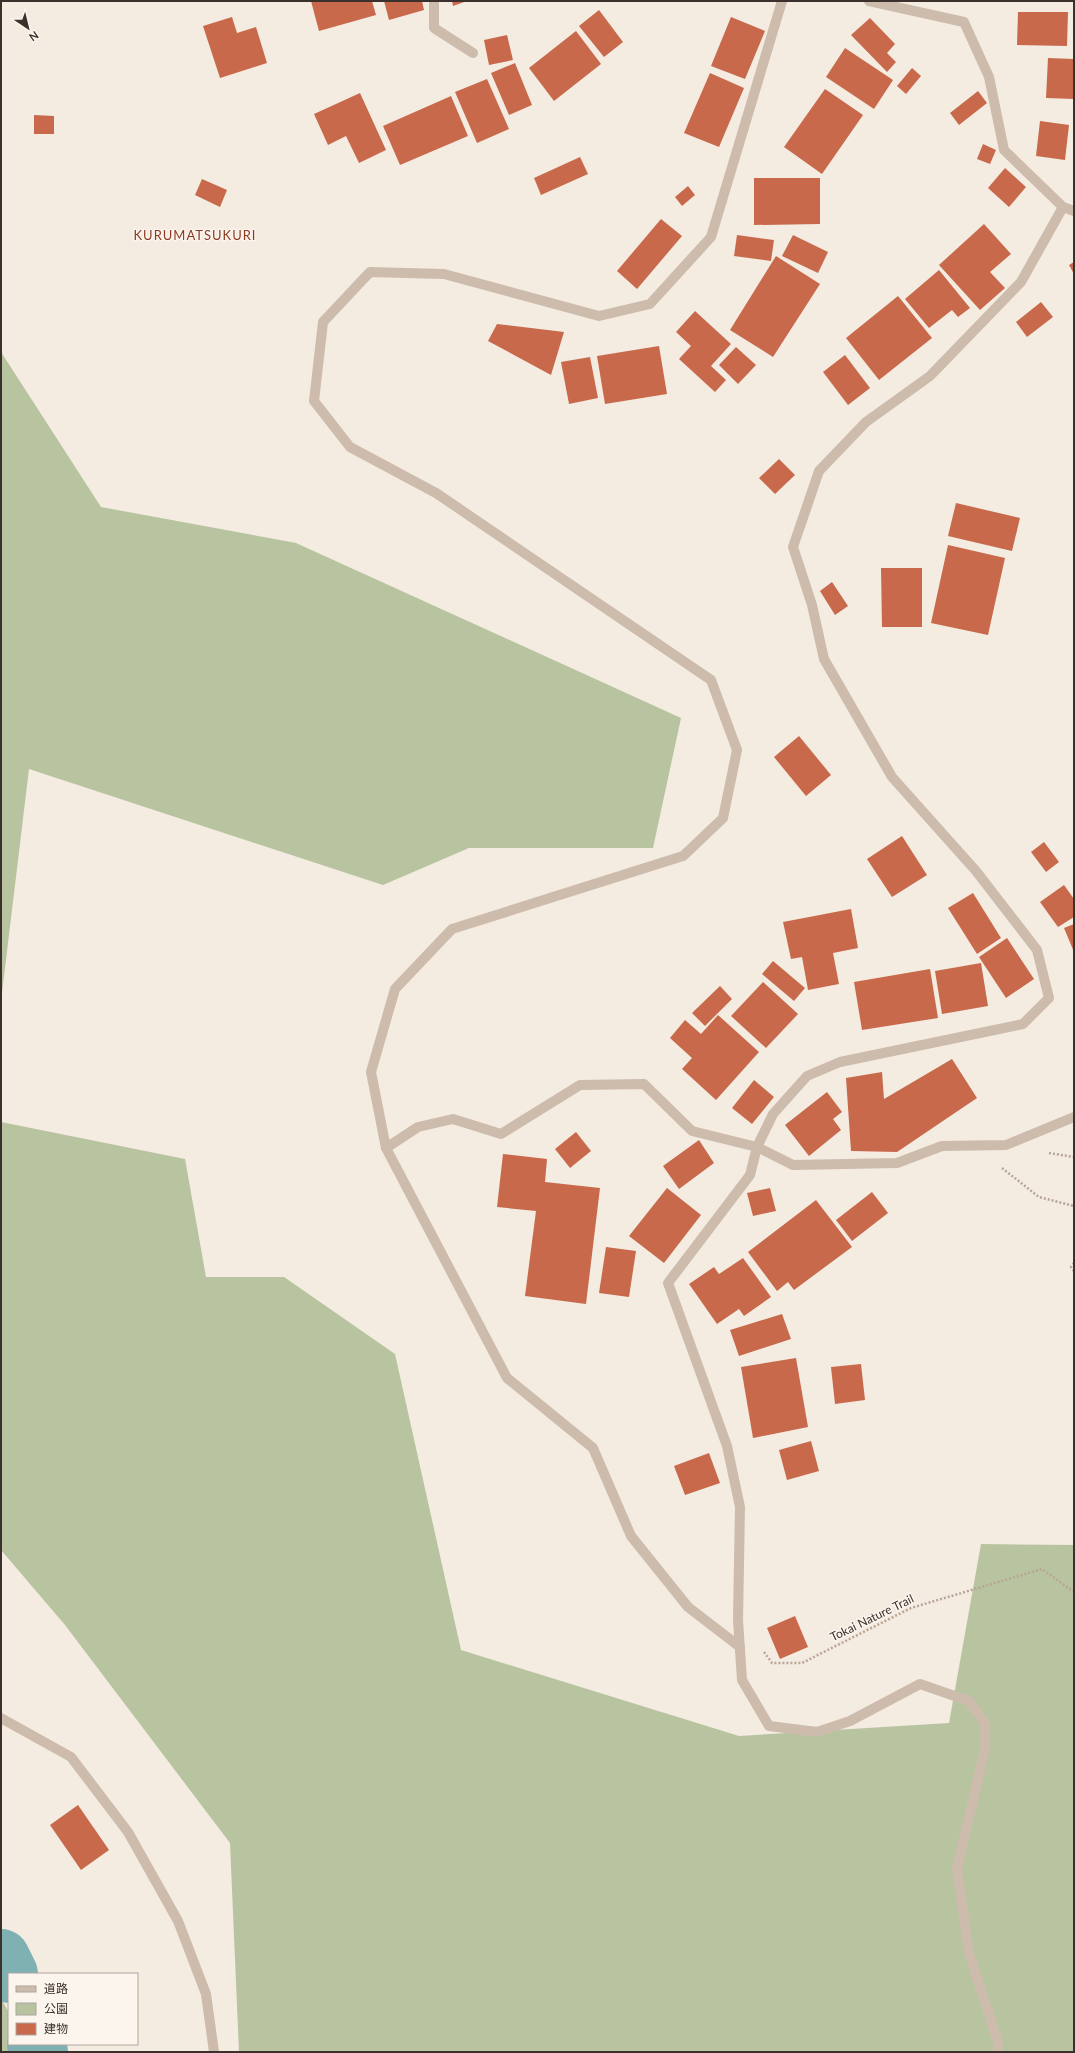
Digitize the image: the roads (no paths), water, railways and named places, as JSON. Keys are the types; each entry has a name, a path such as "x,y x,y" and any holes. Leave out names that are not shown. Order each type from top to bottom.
{"street":[{"path":"434,1 434,28 473,53"},
{"path":"740,1647 688,1607 632,1536 593,1448 507,1378 386,1148 371,1072 395,989 452,929 683,856 723,818 737,750 711,680 436,493 350,448 314,400 323,322 370,272 444,274 598,316 650,304 711,238 782,1"},
{"path":"869,1 964,22 989,77 1004,150 1063,207 1074,211"},
{"path":"998,2052 998,2042 969,1953 957,1868 985,1749 985,1723 969,1701 920,1684 850,1721 818,1732 769,1726 742,1680 740,1647 740,1507 727,1446 668,1283 750,1175 757,1146 773,1114 807,1076 840,1062 1023,1024 1049,998 1037,950 976,871 892,777 824,659 812,605 793,547 819,471 866,422 930,376 1021,282 1063,207"},
{"path":"386,1148 418,1127 453,1120 501,1134 580,1085 644,1084 692,1131 757,1146 793,1165 897,1163 942,1146 1006,1145 1074,1118"},
{"path":"1,1718 71,1757 128,1832 178,1921 206,1994 214,2052"}],"waterway":[{"path":"1,1958 8,1973"},
{"path":"36,2045 39,2052"}],"district":[{"name":"KURUMATSUKURI","path":"195,235"}]}
